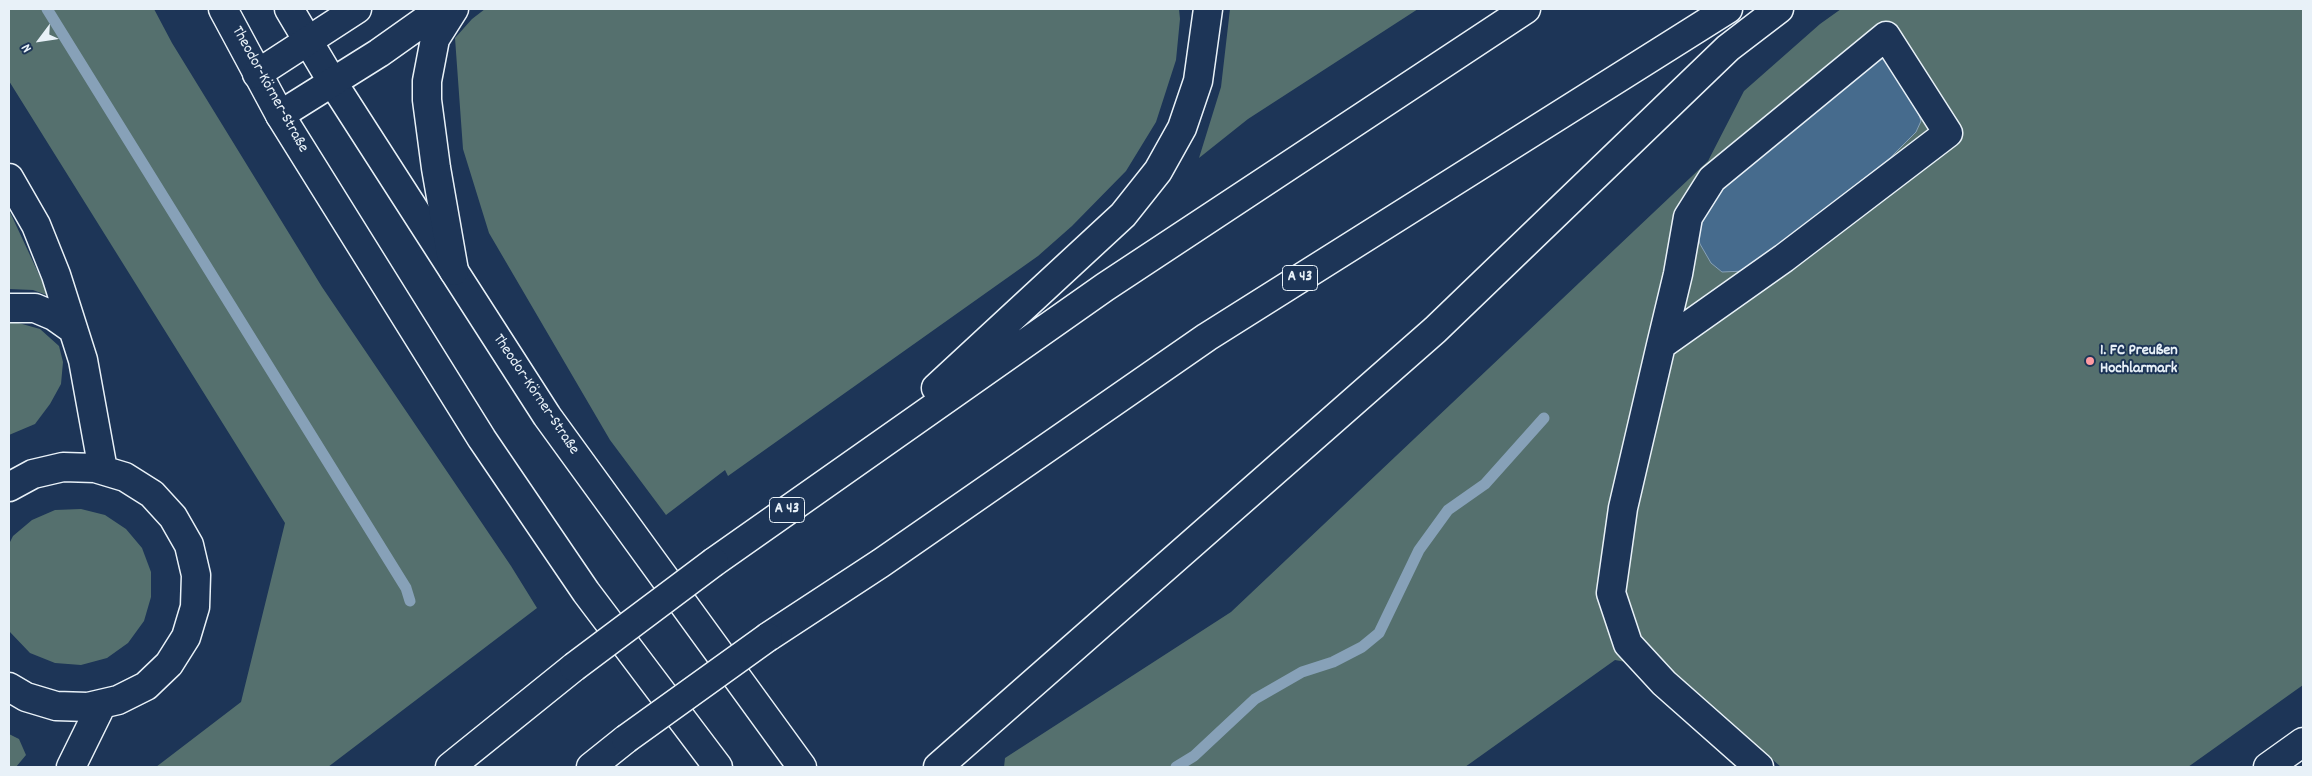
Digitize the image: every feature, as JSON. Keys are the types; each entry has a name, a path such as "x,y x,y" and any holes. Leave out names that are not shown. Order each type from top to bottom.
{"main road":[{"name":"Theodor-Körner-Straße","path":"223,9 280,115 482,439 586,592 718,767"},
{"name":"Theodor-Körner-Straße","path":"289,9 333,83 547,416 802,767"},
{"path":"257,74 356,9"},
{"path":"280,115 333,83 441,9"},
{"path":"454,9 435,39 427,81 427,100 436,168 454,271"},
{"path":"861,458 1123,215 1158,171 1182,128 1198,81 1208,9"},
{"name":"A 43","path":"450,767 574,668 714,562 861,458 1114,282 1526,9"},
{"name":"A 43","path":"591,767 768,637 881,562 1207,337 1728,9"},
{"path":"946,764 1436,330 1728,48 1780,9"},
{"path":"1661,345 1784,258 1948,134 1886,36 1712,179 1688,217 1678,274 1661,345 1623,508 1611,593 1628,644 1664,683 1759,767"},
{"path":"9,178 36,226 56,275 83,360 103,470"},
{"path":"9,308 35,308 54,316 72,328"},
{"path":"9,487 33,474 64,467 95,468 125,477 152,494 173,517 189,545 196,576 195,607 186,638 169,664 146,686 118,700 88,707 56,706 26,697 9,687"},
{"path":"71,767 102,704"},
{"path":"2268,767 2303,742"}],"green space":[{"path":"9,9 154,9 172,43 322,287 511,566 537,608 328,767 156,767 241,702 285,523 9,81"},
{"path":"485,9 1179,9 1180,19 1176,60 1156,122 1126,171 1072,226 1038,256 728,476 725,470 666,515 610,440 489,233 463,149 455,38 472,19"},
{"path":"1230,9 1418,9 1248,119 1199,158 1221,87"},
{"path":"1841,9 2303,9 2303,685 2188,767 1781,767 1669,670 1615,660 1465,767 1004,767 1005,758 1231,612 1708,161 1744,91 1820,24"},
{"path":"9,210 49,296 33,290 9,289"},
{"path":"15,322 40,329 59,346 63,362 61,384 50,404 35,424 9,435 9,323"},
{"path":"81,509 105,515 126,529 142,548 151,572 151,597 144,621 128,643 107,658 81,665 55,663 30,653 9,631 9,544 13,536 32,520 55,510"},
{"path":"9,734 19,739 26,755 16,767 9,767"}],"water":[{"path":"1882,56 1914,100 1921,121 1916,132 1890,158 1745,271 1722,272 1711,263 1700,244 1695,225 1707,201"}],"waterway":[{"path":"47,9 406,588 410,601"},
{"path":"1176,767 1194,756 1255,699 1302,672 1333,662 1362,647 1379,633 1419,550 1448,510 1485,484 1544,418"}],"place":[{"name":"1. FC Preußen Hochlarmark","path":"2090,361"}]}
